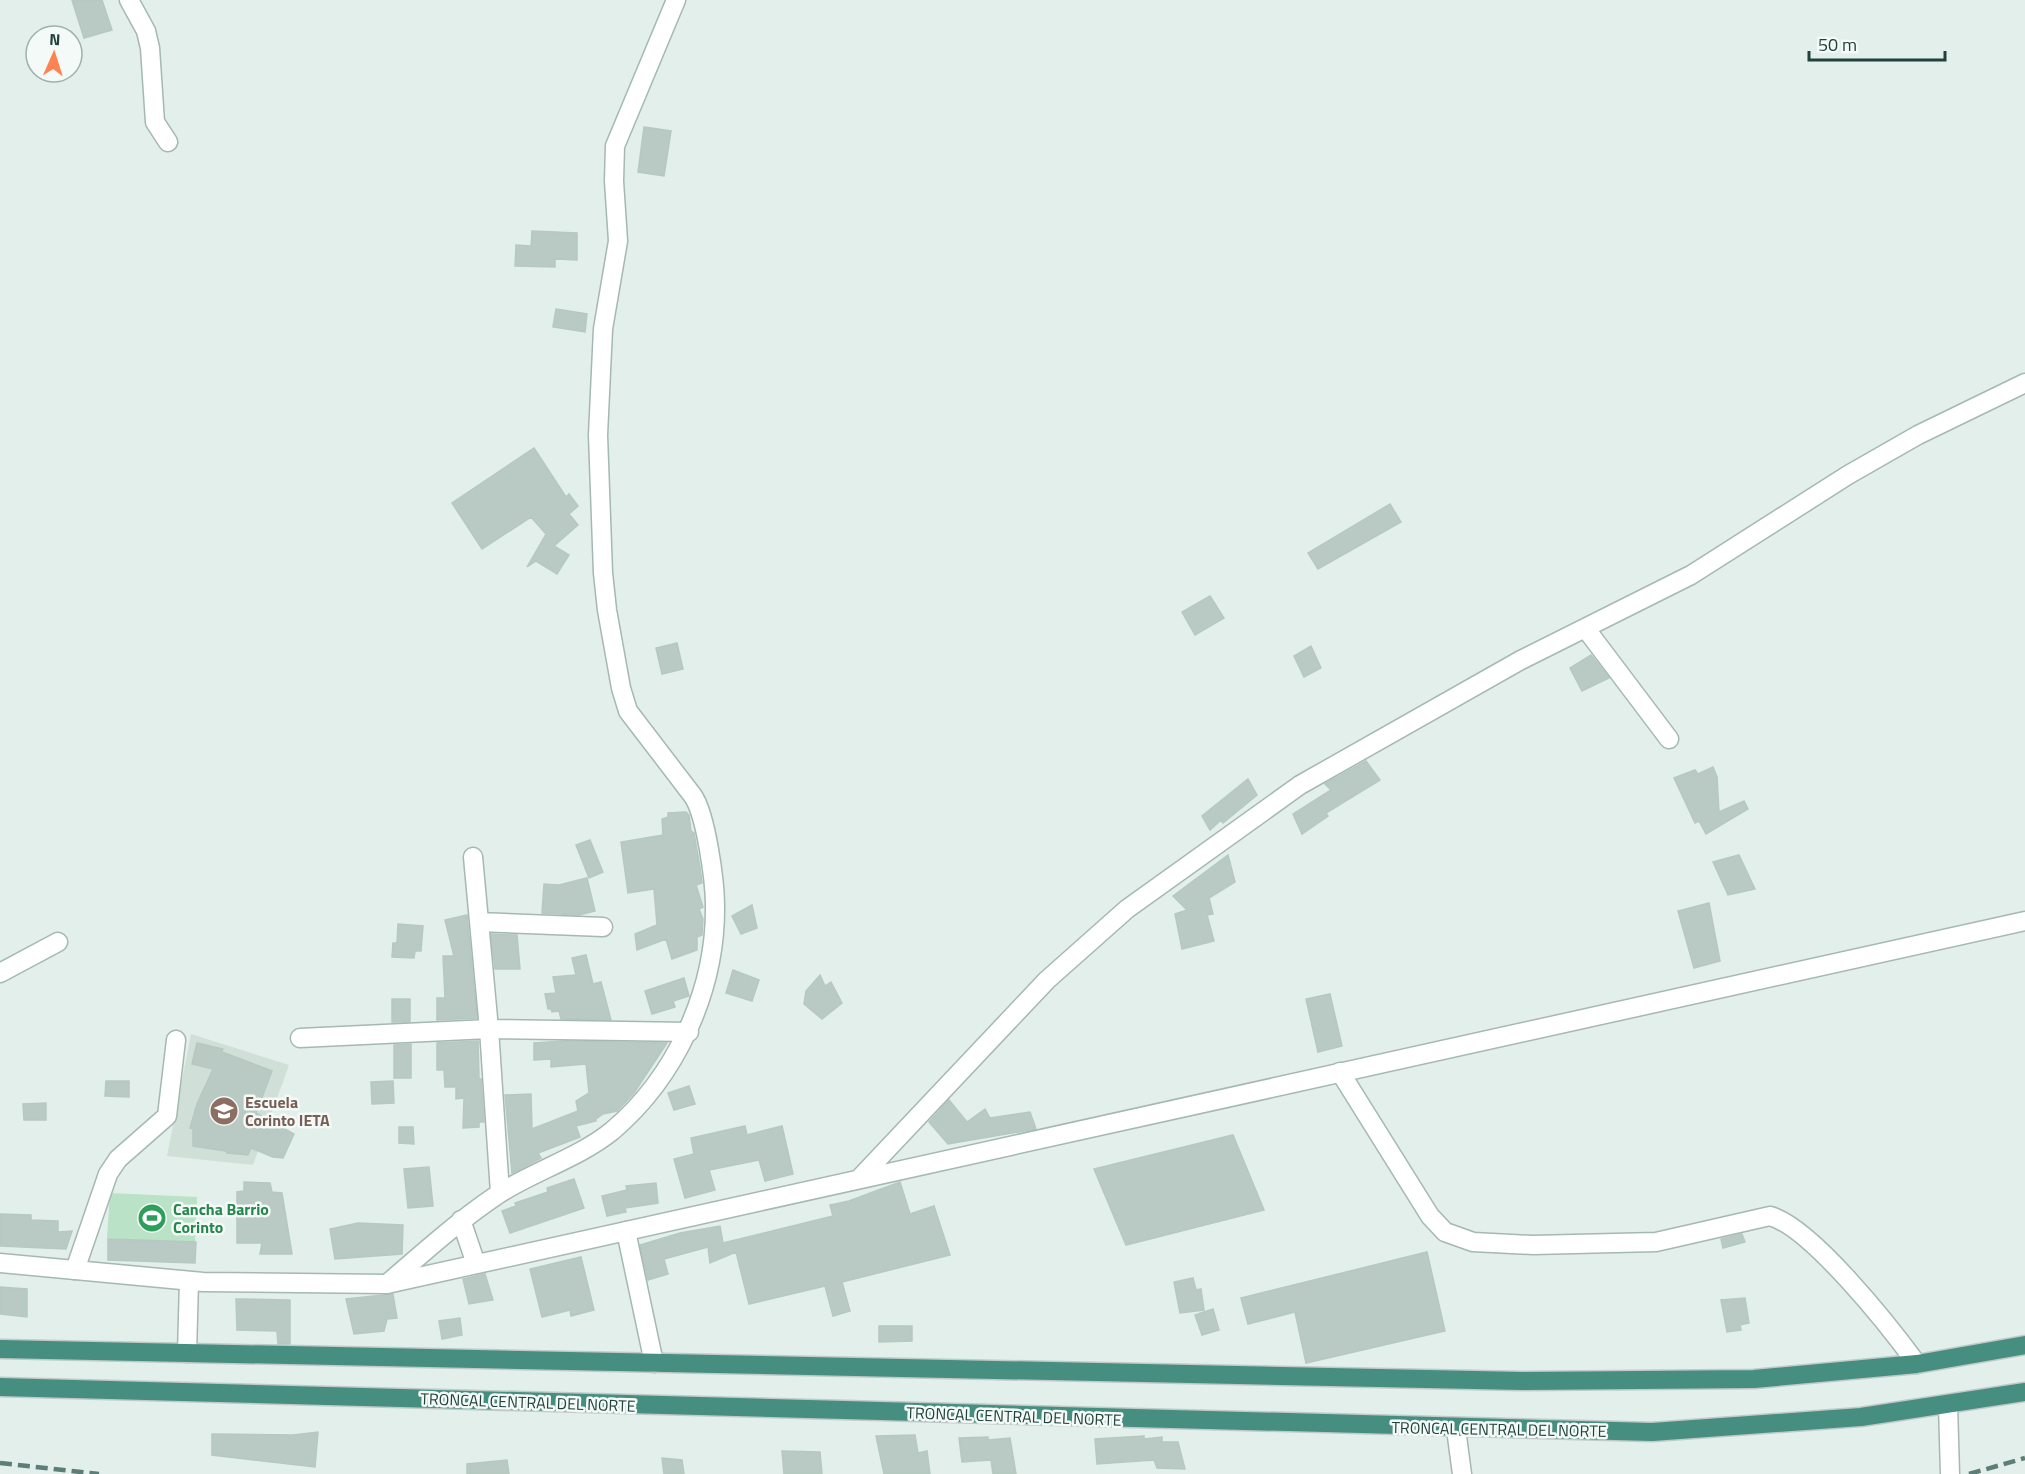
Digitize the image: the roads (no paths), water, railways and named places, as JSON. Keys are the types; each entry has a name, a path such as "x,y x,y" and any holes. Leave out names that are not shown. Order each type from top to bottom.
{"highway":[{"path":"0,1349 1522,1381 1754,1379 1917,1364 2025,1345"},
{"name":"TRONCAL CENTRAL DEL NORTE","path":"0,1387 1456,1429 1652,1432 1780,1425 1948,1405 2025,1392"}],"street":[{"path":"129,0 146,31 150,48 155,122 168,142"},
{"path":"387,1284 461,1220 500,1193 569,1159 612,1131 647,1094 689,1032 706,976 715,933 715,891 696,801 628,711 621,688 606,610 598,435 603,329 618,241 614,181 615,146 676,0"},
{"path":"859,1179 1047,980 1145,895 1300,784 1521,660 1691,575 1780,516 1918,435 2025,383"},
{"path":"1586,629 1669,739"},
{"path":"474,857 500,1193"},
{"path":"0,1263 189,1281 387,1284 2025,921"},
{"path":"479,922 603,927"},
{"path":"0,973 58,942"},
{"path":"300,1038 489,1029 689,1032"},
{"path":"75,1270 108,1174 118,1159 167,1116 176,1040"},
{"path":"1340,1072 1430,1216 1444,1232 1473,1242 1656,1242 1770,1216 1783,1219 1817,1248 1892,1330 1917,1364"},
{"path":"461,1220 476,1264"},
{"path":"626,1231 654,1363"},
{"path":"187,1353 189,1281"},
{"path":"1948,1405 1950,1474"},
{"path":"1456,1429 1462,1474"}],"railway":[{"path":"1969,1474 2025,1458"},
{"path":"0,1463 99,1474"}],"place":[{"name":"Escuela Corinto IETA","path":"224,1111"},
{"name":"Cancha Barrio Corinto","path":"152,1218"}]}
